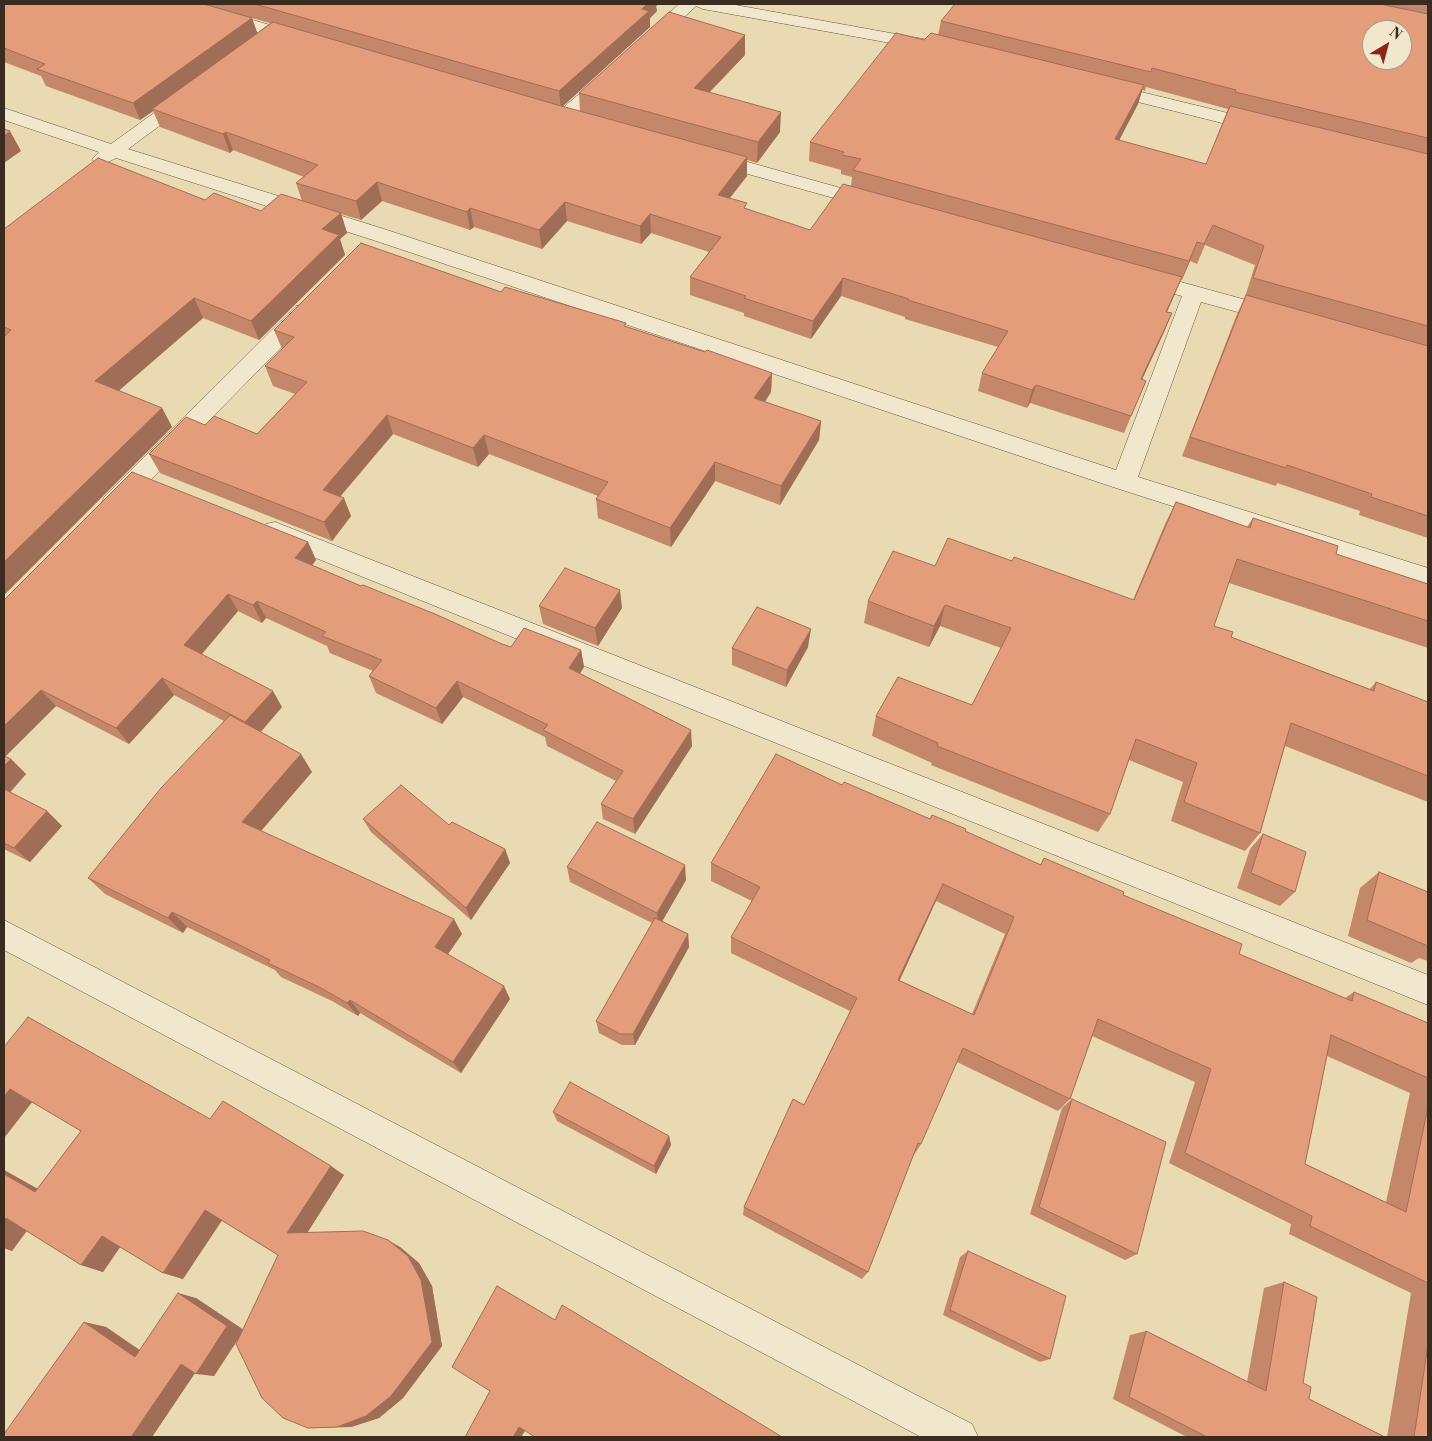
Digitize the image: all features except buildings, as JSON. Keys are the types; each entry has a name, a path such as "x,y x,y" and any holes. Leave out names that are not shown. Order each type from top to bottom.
{"street":[{"path":"180,4 268,38 314,43"},
{"path":"638,50 689,4"},
{"path":"702,4 944,48"},
{"path":"584,122 555,114 616,70"},
{"path":"1089,84 1283,132"},
{"path":"90,168 198,89"},
{"path":"4,114 373,242 1428,578"},
{"path":"698,154 889,208"},
{"path":"1127,274 1297,322"},
{"path":"1124,482 1194,293"},
{"path":"98,518 318,298"},
{"path":"139,477 167,488"},
{"path":"250,521 1428,990"},
{"path":"4,934 959,1437"}]}
